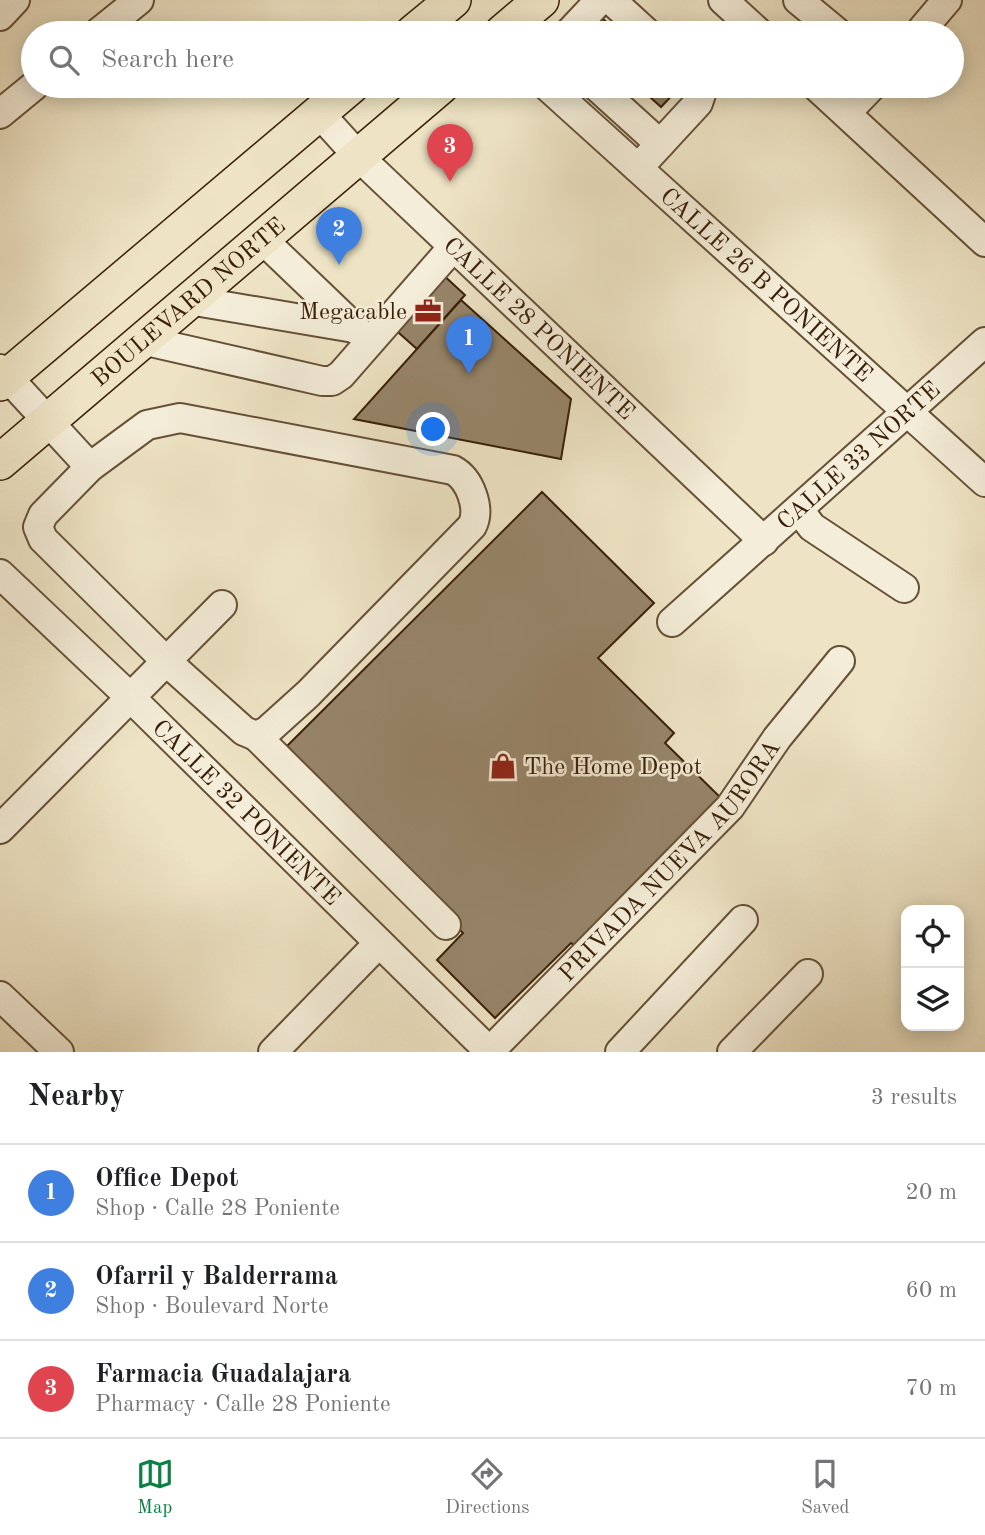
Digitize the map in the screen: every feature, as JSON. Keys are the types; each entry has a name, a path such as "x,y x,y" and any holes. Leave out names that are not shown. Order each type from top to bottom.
{"main road":[{"path":"428,21 453,0"},
{"path":"3,376 337,98"},
{"name":"BOULEVARD NORTE","path":"0,462 427,98"}],"street":[{"path":"0,16 15,0"},
{"path":"113,21 139,0"},
{"path":"580,21 600,0"},
{"path":"611,0 634,21"},
{"path":"723,0 746,21"},
{"path":"798,0 823,21"},
{"path":"926,21 936,4"},
{"path":"0,114 21,97"},
{"name":"CALLE 26 B PONIENTE","path":"560,98 985,482"},
{"path":"609,98 660,144"},
{"path":"638,168 700,98"},
{"path":"829,98 985,242"},
{"path":"846,113 860,98"},
{"name":"CALLE 28 PONIENTE","path":"319,113 358,156 764,541"},
{"path":"261,238 362,334"},
{"path":"142,340 322,382 332,381 341,375 362,334 453,247"},
{"path":"189,300 362,334"},
{"name":"CALLE 33 NORTE","path":"672,622 985,342"},
{"path":"3,376 90,467"},
{"path":"256,736 267,731 308,694 472,526 476,509 461,474 453,470 180,418 146,425 90,467 43,515 38,527 43,539 166,661 244,731 256,736 446,925"},
{"path":"799,510 812,527 904,588"},
{"name":"CALLE 32 PONIENTE","path":"0,574 130,697 490,1052"},
{"path":"0,829 222,605"},
{"name":"PRIVADA NUEVA AURORA","path":"490,1052 730,807 776,738 840,661"},
{"path":"620,1052 743,920"},
{"path":"273,1052 379,943"},
{"path":"732,1052 808,974"},
{"path":"0,996 59,1052"}],"building":[{"path":"651,98 670,98 661,107"},
{"name":"Megacable","path":"440,272 465,295 417,349 391,326"},
{"path":"461,300 571,399 561,459 354,419"},
{"path":"542,492 654,603 598,658 674,733 665,743 726,803 581,951 571,943 495,1018 437,960 463,933 281,752"}],"place":[{"name":"Farmacia Guadalajara","path":"450,182"},
{"name":"Ofarril y Balderrama","path":"339,265"},
{"name":"Megacable","path":"428,311"},
{"name":"Office Depot","path":"469,374"},
{"name":"The Home Depot","path":"503,766"}]}
